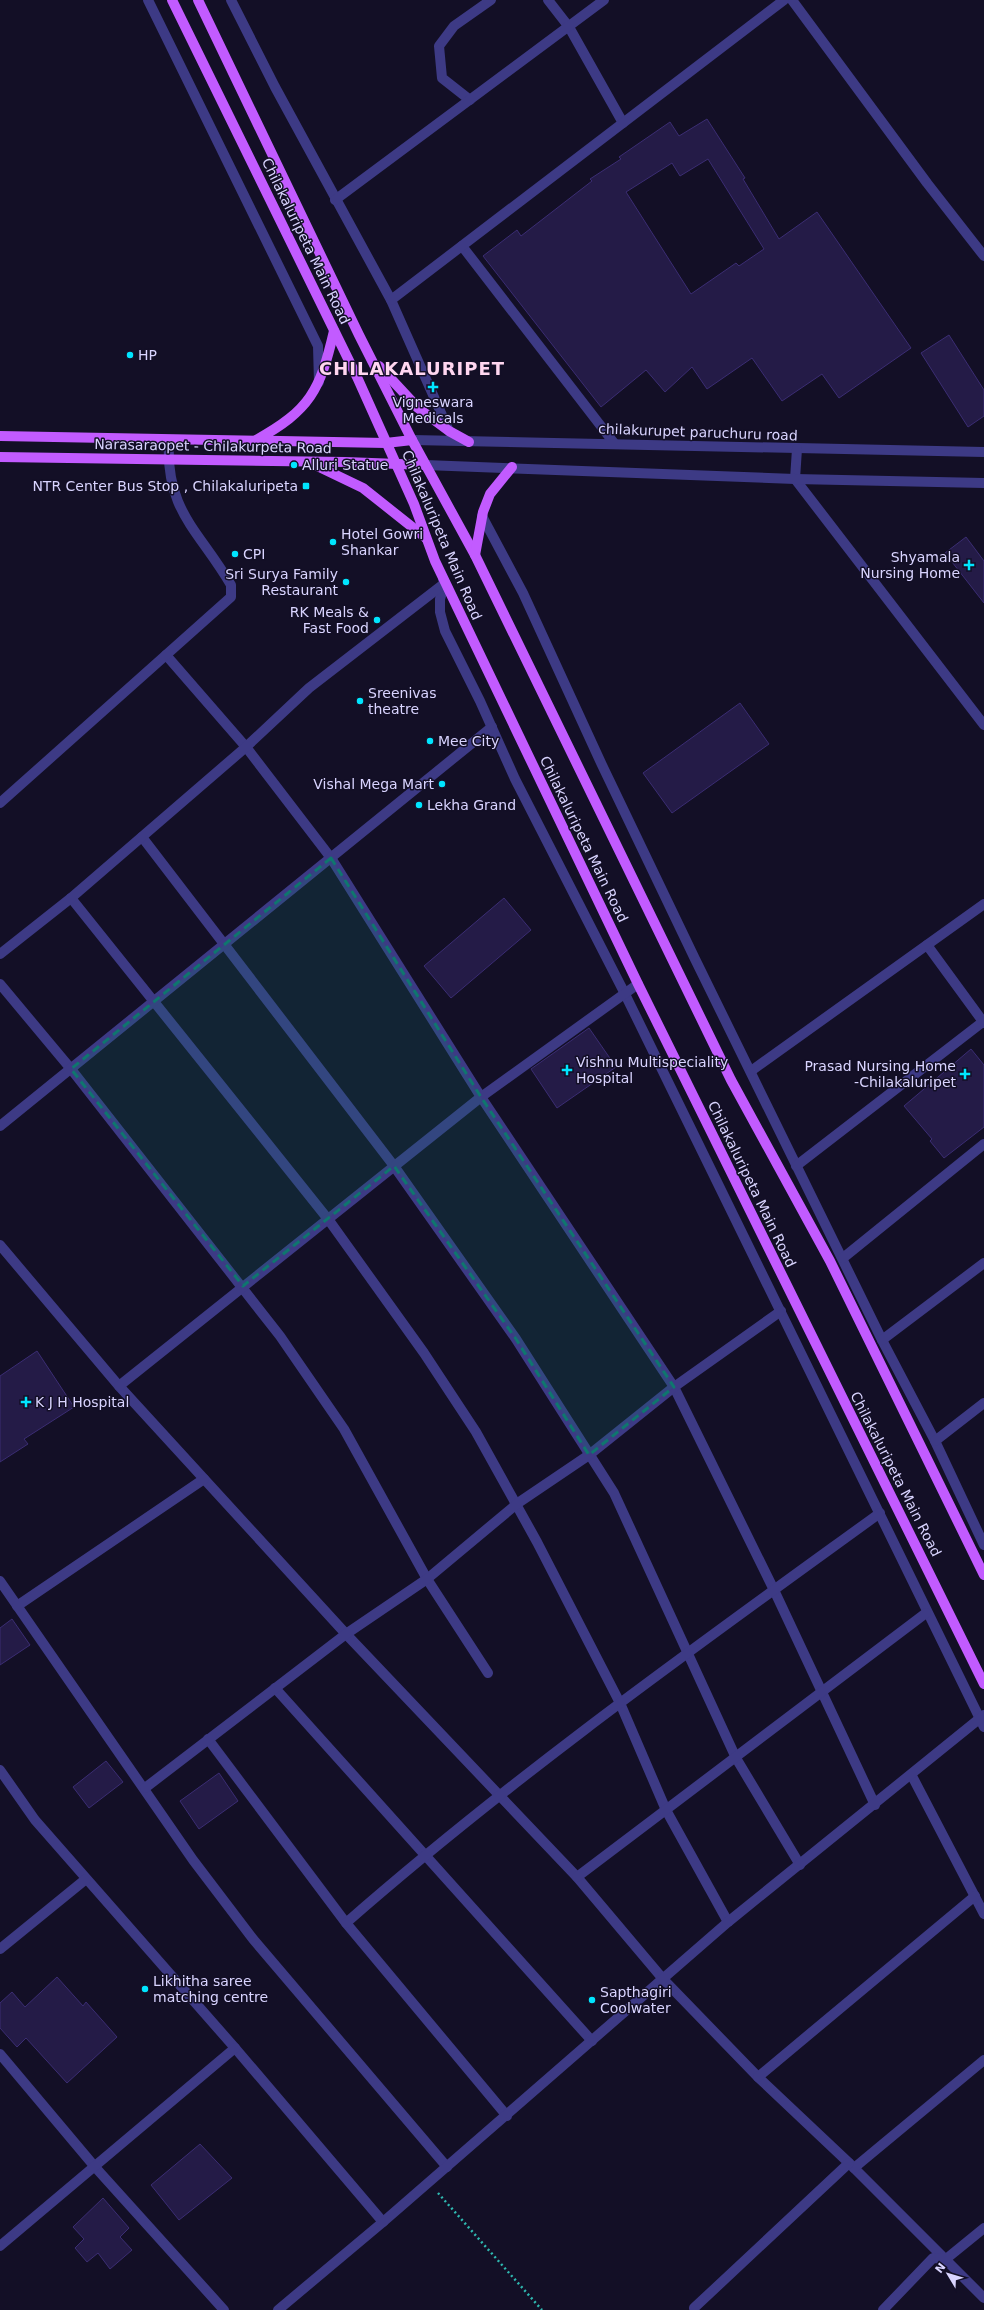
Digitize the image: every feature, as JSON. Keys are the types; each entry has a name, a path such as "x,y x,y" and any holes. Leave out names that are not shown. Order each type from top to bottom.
{"main road":[{"name":"Chilakaluripeta Main Road","path":"172,0 334,331 397,465 444,581 638,984 984,1684"},
{"name":"Chilakaluripeta Main Road","path":"198,0 412,440 475,554 731,1080 830,1261 984,1575"},
{"path":"254,441 284,424 304,406 319,382 334,331"},
{"path":"371,357 418,408 449,431 469,442"},
{"name":"Narasaraopet - Chilakurpeta Road","path":"0,436 386,443 412,440"},
{"name":"Narasaraopet - Chilakurpeta Road","path":"0,458 308,461 425,465"},
{"path":"308,461 364,488 426,538"},
{"path":"475,554 482,516 490,494 512,467"}],"street":[{"path":"148,0 318,346 319,382"},
{"path":"232,0 275,87 335,200 391,300 449,431"},
{"path":"470,100 442,78 439,46 454,26 491,0"},
{"path":"548,0 569,26 623,123"},
{"path":"335,200 604,0"},
{"path":"391,300 784,0"},
{"path":"792,0 927,183 984,256"},
{"path":"462,246 614,443"},
{"path":"0,803 231,597 233,590 225,574 192,527 175,499 168,460 169,440"},
{"name":"chilakurupet paruchuru road","path":"412,440 614,443 798,449 984,452"},
{"path":"798,449 795,479 984,725"},
{"path":"425,465 512,467 795,479 984,483"},
{"path":"482,516 523,593 602,765 796,1166 843,1258 882,1340 981,1532 984,1545"},
{"path":"278,2310 507,2116 728,1922 982,1720 926,1613 880,1513 624,992 515,779 492,727 445,631 440,612 440,599 444,581"},
{"path":"0,954 71,898 142,837 246,747 309,688 444,581"},
{"path":"166,656 246,747 331,858 481,1097 674,1387 774,1590 821,1694 875,1805"},
{"path":"0,1126 492,727"},
{"path":"142,837 223,946 394,1166 516,1339 614,1493 736,1758 800,1865"},
{"path":"71,898 328,1219 424,1353 476,1432 518,1503 620,1704 666,1810 728,1922"},
{"path":"751,1071 984,904"},
{"path":"796,1166 984,1022 927,945"},
{"path":"0,984 71,1069 244,1286 280,1336 344,1429 427,1579 488,1673"},
{"path":"118,1386 481,1097 624,992 638,984"},
{"path":"843,1258 984,1144"},
{"path":"0,1245 118,1386 346,1634 577,1877 663,1979 758,2077 852,2165 984,2298"},
{"path":"882,1340 984,1263"},
{"path":"145,1788 346,1634 427,1579 518,1503 589,1454 674,1387 781,1311"},
{"path":"935,1441 984,1403"},
{"path":"17,1606 204,1479"},
{"path":"346,1923 423,1855 499,1796 688,1653 880,1513"},
{"path":"0,1581 145,1788 193,1860 253,1939 447,2167"},
{"path":"577,1877 821,1694 926,1613"},
{"path":"275,1688 592,2042"},
{"path":"208,1739 346,1923 507,2116"},
{"path":"0,1770 35,1820 235,2048 383,2222"},
{"path":"912,1776 984,1914"},
{"path":"0,1949 86,1879"},
{"path":"758,2077 975,1896"},
{"path":"0,2246 235,2048"},
{"path":"0,2054 94,2167 224,2310"},
{"path":"694,2308 852,2165 984,2060"},
{"path":"883,2310 932,2258 946,2259 984,2228"}],"path":[{"path":"429,2182 542,2310"}],"highlighted area":[{"path":"331,858 481,1097 674,1387 589,1455 516,1339 394,1166 243,1286 71,1069"}],"building":[{"path":"707,119 745,178 743,179 779,239 817,212 911,348 839,398 822,374 782,401 752,358 707,389 692,367 665,392 646,370 601,407 483,256 517,230 521,236 592,181 590,179 621,159 619,157 670,122 679,136","holes":["708,159 764,249 739,266 736,263 691,294 626,192 672,163 680,176"]},
{"path":"949,335 984,390 984,416 968,427 921,353"},
{"path":"966,537 984,561 984,603 945,553"},
{"path":"740,703 769,744 672,813 643,773"},
{"path":"504,898 531,930 451,998 424,966"},
{"path":"589,1028 616,1067 557,1108 531,1069"},
{"path":"971,1049 984,1065 984,1127 944,1158 930,1141 932,1139 904,1106"},
{"path":"37,1351 74,1407 24,1439 28,1444 0,1462 0,1376"},
{"path":"12,1619 30,1645 0,1665 0,1628"},
{"path":"106,1761 123,1782 89,1808 73,1787"},
{"path":"219,1773 238,1801 199,1829 180,1801"},
{"path":"57,1977 83,2006 86,2002 117,2037 67,2083 26,2038 17,2047 0,2028 0,2003 12,1992 25,2007"},
{"path":"200,2144 232,2178 179,2220 151,2185"},
{"path":"103,2198 129,2228 120,2237 132,2250 110,2269 98,2253 87,2262 75,2248 84,2239 73,2227"}],"place":[{"name":"HP","path":"130,355"},
{"name":"Vigneswara Medicals","path":"433,387"},
{"name":"Alluri Statue","path":"294,465"},
{"name":"NTR Center Bus Stop , Chilakaluripeta","path":"306,486"},
{"name":"Hotel Gowri Shankar","path":"333,542"},
{"name":"CPI","path":"235,554"},
{"name":"Shyamala Nursing Home","path":"969,565"},
{"name":"Sri Surya Family Restaurant","path":"346,582"},
{"name":"RK Meals & Fast Food","path":"377,620"},
{"name":"Sreenivas theatre","path":"360,701"},
{"name":"Mee City","path":"430,741"},
{"name":"Vishal Mega Mart","path":"442,784"},
{"name":"Lekha Grand","path":"419,805"},
{"name":"Vishnu Multispeciality Hospital","path":"567,1070"},
{"name":"Prasad Nursing Home -Chilakaluripet","path":"965,1074"},
{"name":"K J H Hospital","path":"26,1402"},
{"name":"Likhitha saree matching centre","path":"145,1989"},
{"name":"Sapthagiri Coolwater","path":"592,2000"}],"district":[{"name":"CHILAKALURIPET","path":"412,369"}]}
